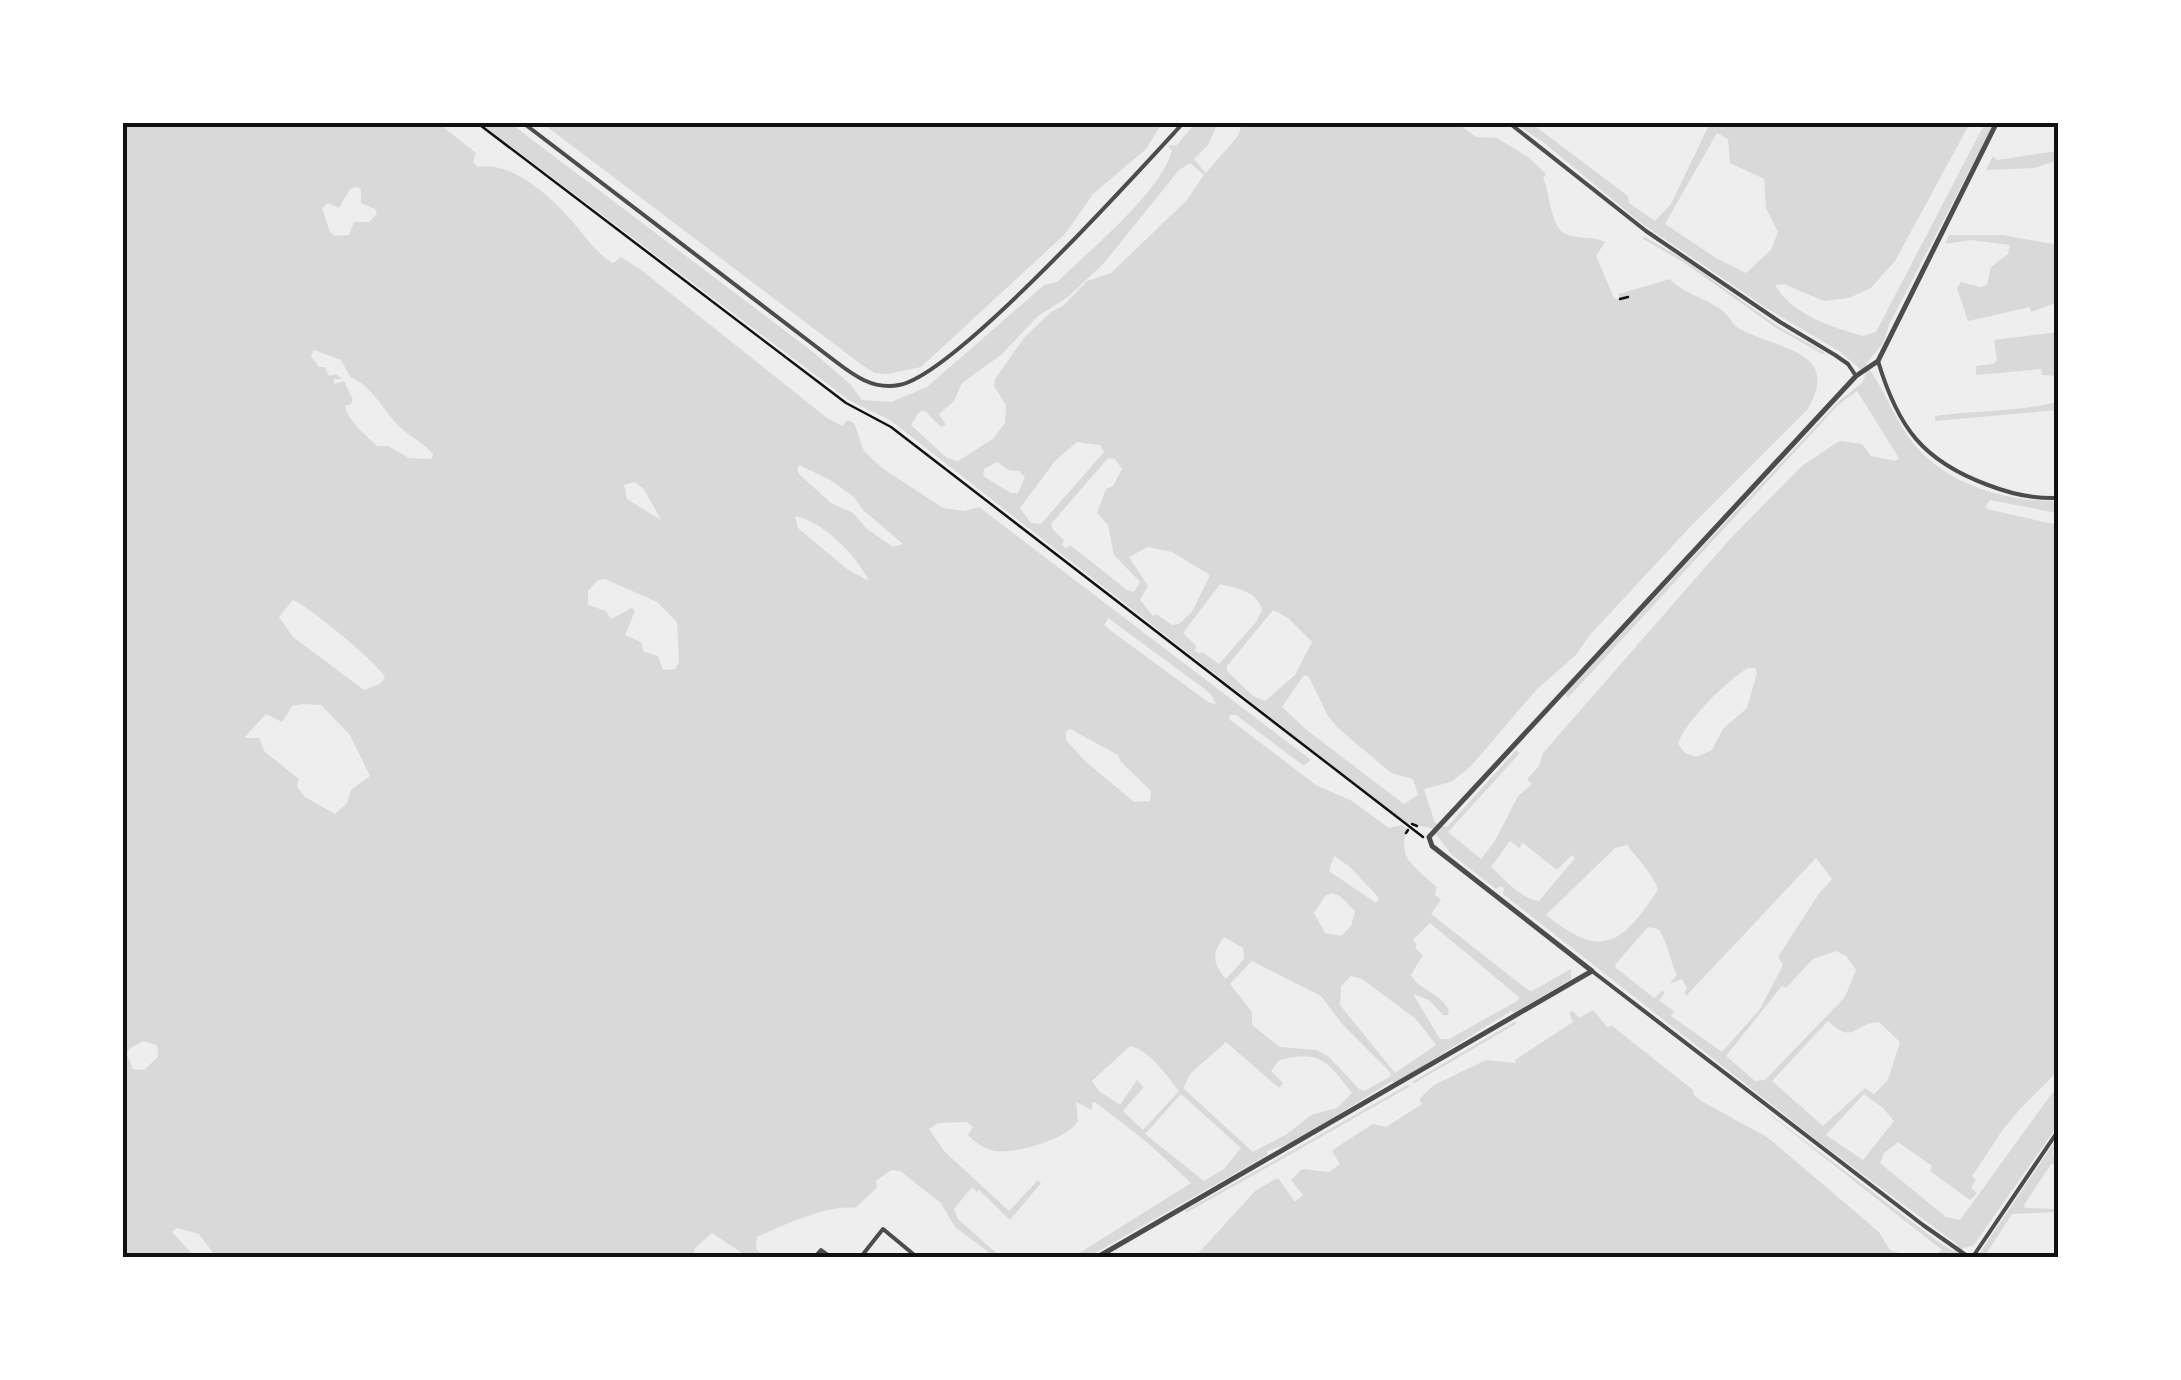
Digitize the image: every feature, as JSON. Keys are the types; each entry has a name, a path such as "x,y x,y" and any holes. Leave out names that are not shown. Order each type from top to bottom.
{"street":[{"path":"522,122 860,380 890,386 930,372 1007,304 1184,122"},
{"path":"1508,122 1646,231 1780,322 1836,354 1856,376"},
{"path":"1997,122 1878,361 1856,376 1435,828 1428,841 1592,972 1971,1258 2058,1131"},
{"path":"1878,361 1904,421 1931,456 1957,473 1996,488 2058,498"},
{"path":"1096,1258 1592,972"},
{"path":"860,1258 883,1229 918,1258"},
{"path":"814,1258 821,1250 832,1258"}],"path":[{"path":"476,122 846,403 891,427 1428,841"},
{"path":"1620,299 1628,297"}],"shaded area":[{"path":"1196,122 1218,123 1208,145 1194,159 1206,173 1238,136 1242,123 1457,123 1476,137 1497,138 1528,157 1546,174 1543,178 1558,227 1571,236 1605,242 1596,256 1614,298 1619,300 1619,294 1670,279 1718,307 1740,329 1801,355 1817,375 1816,390 1807,410 1690,527 1576,655 1537,689 1471,766 1451,782 1424,789 1435,823 1447,827 1516,750 1520,753 1448,832 1481,859 1518,796 1532,784 1527,779 1539,766 1543,753 1729,540 1802,466 1839,441 1862,444 1871,456 1896,461 1899,458 1857,391 1838,405 1568,698 1565,694 1840,400 1862,383 1866,374 1839,351 1768,309 1641,223 1543,142 1514,123 1531,123 1655,221 1671,204 1710,123 1970,123 1895,261 1871,288 1849,298 1824,301 1784,284 1775,285 1802,312 1863,336 1876,332 1985,123 1994,123 1883,343 1866,364 1910,439 1940,468 1997,494 2058,501 2057,513 1990,500 1986,506 2058,525 2058,1070 1997,1138 1972,1176 1976,1180 1971,1188 1977,1193 1970,1200 1898,1142 1884,1153 1880,1163 1946,1217 1960,1220 2058,1085 2058,1125 1973,1246 1963,1248 1960,1257 1195,1257 1256,1190 1278,1178 1295,1202 1303,1195 1291,1180 1302,1169 1329,1172 1340,1164 1332,1151 1373,1124 1386,1127 1422,1104 1419,1099 1434,1085 1486,1060 1516,1063 1515,1060 1573,1022 1569,1013 1573,1011 1579,1018 1593,1010 1608,1028 1611,1025 1703,1102 1767,1137 1879,1232 1890,1250 1917,1256 1942,1250 1737,1089 1937,1241 1953,1251 1958,1245 1822,1144 1503,894 1504,888 1496,889 1452,855 1431,828 1406,823 890,420 850,401 480,123 510,123 813,352 850,384 862,400 891,402 927,387 1044,285 1057,282 1139,203 1165,168 1172,151 1168,146 1177,145","holes":["1717,133 1728,139 1730,163 1764,179 1766,208 1778,232 1771,250 1746,273 1665,224","1190,163 1204,175 1187,200 1111,273 1087,281 1024,338 995,379 994,386 1006,405 1005,423 993,439 958,461 947,458 911,425 919,412 925,411 941,427 946,425 939,414 954,401 962,383 1001,355 1038,316 1068,297 1104,263 1179,170","1077,442 1100,445 1104,452 1041,524 1031,523 1020,508 1055,461","1108,458 1115,459 1122,469 1113,486 1106,489 1097,513 1108,525 1114,555 1140,582 1134,592 1070,545 1066,548 1062,545 1064,540 1051,524","997,462 1008,470 1019,471 1025,477 1018,493 1011,493 983,476 984,469","1148,547 1172,552 1210,575 1192,612 1179,624 1172,625 1156,614 1153,616 1140,600 1148,586 1129,557","1220,584 1246,591 1259,603 1262,610 1256,622 1219,664 1194,650 1197,647 1183,633","1273,610 1288,618 1312,642 1295,675 1265,701 1253,696 1227,671 1227,666","1755,668 1747,708 1723,729 1712,750 1696,757 1685,753 1678,744 1682,735 1739,674","1304,675 1309,677 1338,728 1391,773 1413,779 1418,795 1404,804 1282,707","1510,841 1519,848 1523,843 1557,870 1572,855 1575,858 1539,901 1519,892 1491,867","1627,845 1657,886 1645,909 1621,934 1609,940 1582,938 1546,915 1615,848","1816,858 1832,879 1778,957 1783,965 1760,1009 1722,1052 1671,1016 1674,1011 1659,1001 1665,992 1654,998 1615,965 1648,927 1658,929 1677,975 1669,984 1682,979 1687,995","1836,951 1846,956 1856,970 1845,997 1765,1080 1755,1081 1726,1056 1782,986 1786,988 1813,959","1828,1021 1849,1033 1879,1022 1900,1042 1888,1080 1874,1094 1865,1088 1823,1126 1772,1081","1864,1094 1894,1121 1863,1160 1826,1135"]},
{"path":"122,123 2058,123 2058,1257 123,1257"},
{"path":"122,123 438,123 476,153 473,162 478,167 503,169 540,190 606,259 613,263 621,257 640,269 827,418 843,426 847,420 854,423 864,451 882,468 943,508 965,511 979,507 1311,760 1304,766 1236,715 1230,715 1229,719 1316,785 1352,801 1389,828 1402,825 1408,829 1406,855 1437,887 1435,895 1441,900 1431,914 1528,990 1571,969 1571,979 1514,1013 1511,1011 1294,1142 1267,1151 1267,1155 1088,1257 1073,1257 1191,1183 1095,1102 1092,1110 1076,1102 1078,1121 1064,1134 1016,1150 996,1151 980,1145 968,1135 973,1127 967,1122 938,1123 929,1129 944,1151 1009,1211 1038,1180 1041,1183 1010,1220 972,1187 954,1209 958,1219 1001,1257 995,1257 955,1227 941,1203 900,1171 891,1170 876,1181 877,1188 855,1208 819,1213 757,1237 756,1249 766,1257 748,1257 712,1233 695,1248 693,1258 467,1258 461,1253 449,1258 216,1257 199,1234 177,1228 172,1232 195,1257 123,1257","holes":["357,187 361,189 361,203 377,214 369,222 354,222 349,235 335,236 322,208 328,203 339,208 350,189","314,350 341,360 350,377 365,386 401,428 433,454 432,459 409,458 388,446 377,446 350,417 345,405 353,400 344,381 334,384 334,379 342,379 336,374 329,376 325,367 319,367 311,356","799,465 854,497 863,510 903,544 893,547 867,529 853,513 831,503 800,475","634,482 644,489 661,520 627,499 624,485","795,516 828,532 869,581 847,569 798,528","605,579 657,602 677,622 679,662 675,669 663,670 658,656 644,652 641,642 625,635 635,611 632,608 611,619 606,611 588,605 588,591 598,580","293,600 327,623 380,670 385,677 380,684 364,690 293,637 279,617","1108,618 1210,693 1216,704 1104,625","321,705 350,735 370,776 351,790 347,803 335,814 305,797 297,787 299,779 265,752 259,738 244,738 266,714 282,722 292,706","1070,729 1118,755 1151,791 1150,801 1134,802 1085,761 1066,740 1066,732","1334,856 1379,898 1376,903 1329,871","1332,893 1355,911 1351,926 1341,936 1325,933 1314,913 1326,895","1430,923 1519,1000 1449,1039 1440,1039 1413,994 1429,1000 1443,1015 1448,1015 1444,1003 1411,975 1423,955 1413,940","1224,937 1243,948 1244,959 1226,979 1215,958","1252,961 1321,996 1343,1025 1391,1073 1390,1077 1364,1091 1328,1056 1316,1050 1280,1047 1252,1025 1252,1012 1230,984","1351,976 1362,979 1416,1019 1436,1045 1395,1073 1340,1005 1341,986","143,1041 157,1045 158,1057 144,1070 133,1069 127,1055 129,1049","1226,1042 1279,1088 1283,1083 1271,1071 1279,1060 1304,1056 1322,1061 1352,1093 1337,1108 1311,1115 1287,1134 1253,1152 1183,1088 1191,1073","1130,1046 1151,1058 1179,1091 1143,1130 1123,1111 1144,1087 1137,1080 1120,1105 1099,1091 1092,1081","1181,1094 1241,1148 1224,1169 1204,1181 1145,1134"]},
{"path":"542,123 1162,123 1146,149 1093,194 1065,234 921,367 888,374 875,373 862,365"},
{"path":"2058,151 2058,160 2035,168 1986,170 1993,156 1997,160"},
{"path":"1949,235 2003,235 2058,245 2058,302 2031,312 2030,307 1968,321 1957,288 1961,282 1987,285 1991,267 2008,254 2010,245 1971,240 1945,244"},
{"path":"2058,332 2058,376 2042,375 2041,369 1976,375 1976,366 1997,360 1994,340"},
{"path":"2058,402 2058,410 1935,421 1935,416"},
{"path":"2058,1137 2052,1155 2058,1156 2058,1163 2051,1164 2024,1205 2058,1212 2012,1214 1984,1257 1977,1257"}],"waterway":[{"path":"1644,238 1823,353"},
{"path":"1414,1082 1515,1023"},
{"path":"1271,1164 1408,1086"},
{"path":"1187,1211 1269,1165"}]}
